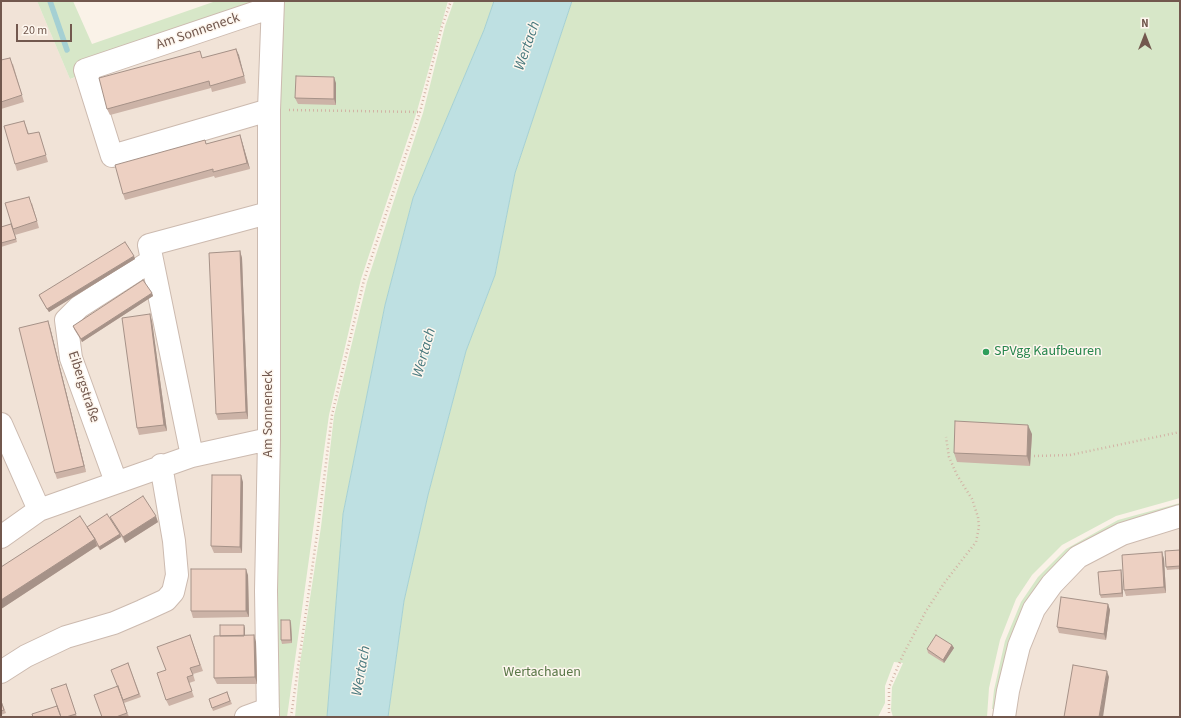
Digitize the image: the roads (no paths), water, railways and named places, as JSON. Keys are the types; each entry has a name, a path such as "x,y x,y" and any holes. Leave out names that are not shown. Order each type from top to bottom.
{"street":[{"name":"Am Sonneneck","path":"268,713 266,591 269,439 268,213 269,110 273,4 85,70 112,156 269,110"},
{"path":"192,456 151,261 149,245 268,213"},
{"name":"Eibergstraße","path":"116,482 71,358 66,320 79,307 151,261"},
{"path":"1,424 39,510"},
{"path":"1,537 39,510 192,456 269,439"},
{"path":"1,672 26,656 66,637 114,623 166,600 173,592 177,575 162,466"},
{"path":"1004,717 1008,691 1019,646 1034,609 1052,584 1078,557 1122,534 1180,516"},
{"path":"246,717 268,713"}],"water":[{"name":"Wertach","path":"494,1 572,1 515,173 495,275 466,351 428,495 404,601 388,717 327,717 343,514 385,305 413,198 484,30"}],"waterway":[{"path":"50,1 67,50"}],"place":[{"name":"SPVgg Kaufbeuren","path":"986,352"}],"park label":[{"name":"Wertachauen","path":"542,673"}]}
